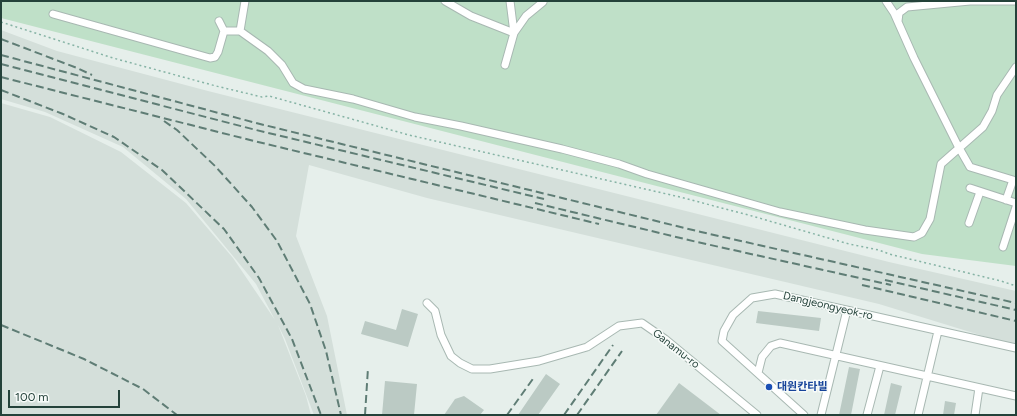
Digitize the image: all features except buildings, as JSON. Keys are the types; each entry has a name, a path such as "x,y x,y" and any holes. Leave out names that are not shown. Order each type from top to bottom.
{"street":[{"path":"240,31 245,1"},
{"path":"445,1 471,16 514,33"},
{"path":"510,1 514,33"},
{"path":"886,1 894,13 914,58 970,167 1013,180 1006,200"},
{"path":"898,21 899,13 907,7 970,1 1016,1"},
{"path":"505,65 514,33 526,16 543,2"},
{"path":"53,14 210,58 215,57 218,52 224,31 219,21"},
{"path":"224,31 240,31 268,51 282,65 293,83 304,89 353,99 415,117 562,149 619,164 647,174 780,212 865,230 914,237 922,233 930,220 941,164 983,127 992,111 997,96 1016,67"},
{"path":"970,188 1016,203"},
{"path":"969,223 980,192"},
{"path":"1003,247 1016,207"},
{"name":"Dangjeongyeok-ro","path":"804,415 722,341 724,331 733,315 752,298 775,294 1016,348"},
{"name":"Ganamu-ro","path":"427,303 435,311 441,335 451,356 472,370 490,369 539,361 587,347 619,326 642,323 664,339 757,415"},
{"path":"821,415 847,310"},
{"path":"918,415 938,331"},
{"path":"758,373 762,356 771,346 780,343 1016,396"},
{"path":"867,415 880,366"},
{"path":"975,415 979,388"}],"path":[{"path":"1,22 91,51 216,86 262,97 269,96 409,136 680,197 849,244 879,250 889,254 1016,286"}],"shaded area":[{"path":"1,30 57,51 208,91 889,262 1016,291 1016,344 993,339 879,304 427,198 309,165 296,236 327,316 347,415 314,415 285,339 278,325 306,396 311,415 1,415 1,103 50,117 121,152 186,203 233,258 275,320 256,284 186,199 123,147 45,112 1,99"}],"green space":[{"path":"1,1 1016,1 1016,266 922,254 1,18"}],"railway":[{"path":"1,39 92,75"},
{"path":"1,55 260,124 701,232 1016,303"},
{"path":"1,64 256,130 544,199"},
{"path":"1,77 250,140 599,224"},
{"path":"1,90 63,114 114,137 162,170 224,229 259,278 292,339 321,415"},
{"path":"164,121 177,130 215,166 252,207 277,241 310,304 326,351 341,415"},
{"path":"535,203 697,242 891,285"},
{"path":"885,280 1016,310"},
{"path":"862,285 1016,321"},
{"path":"1,325 84,359 143,389 177,415"},
{"path":"564,415 613,345"},
{"path":"577,415 622,351"},
{"path":"365,415 368,368"},
{"path":"507,415 535,376"}],"place":[{"name":"대원칸타빌","path":"769,387"}]}
